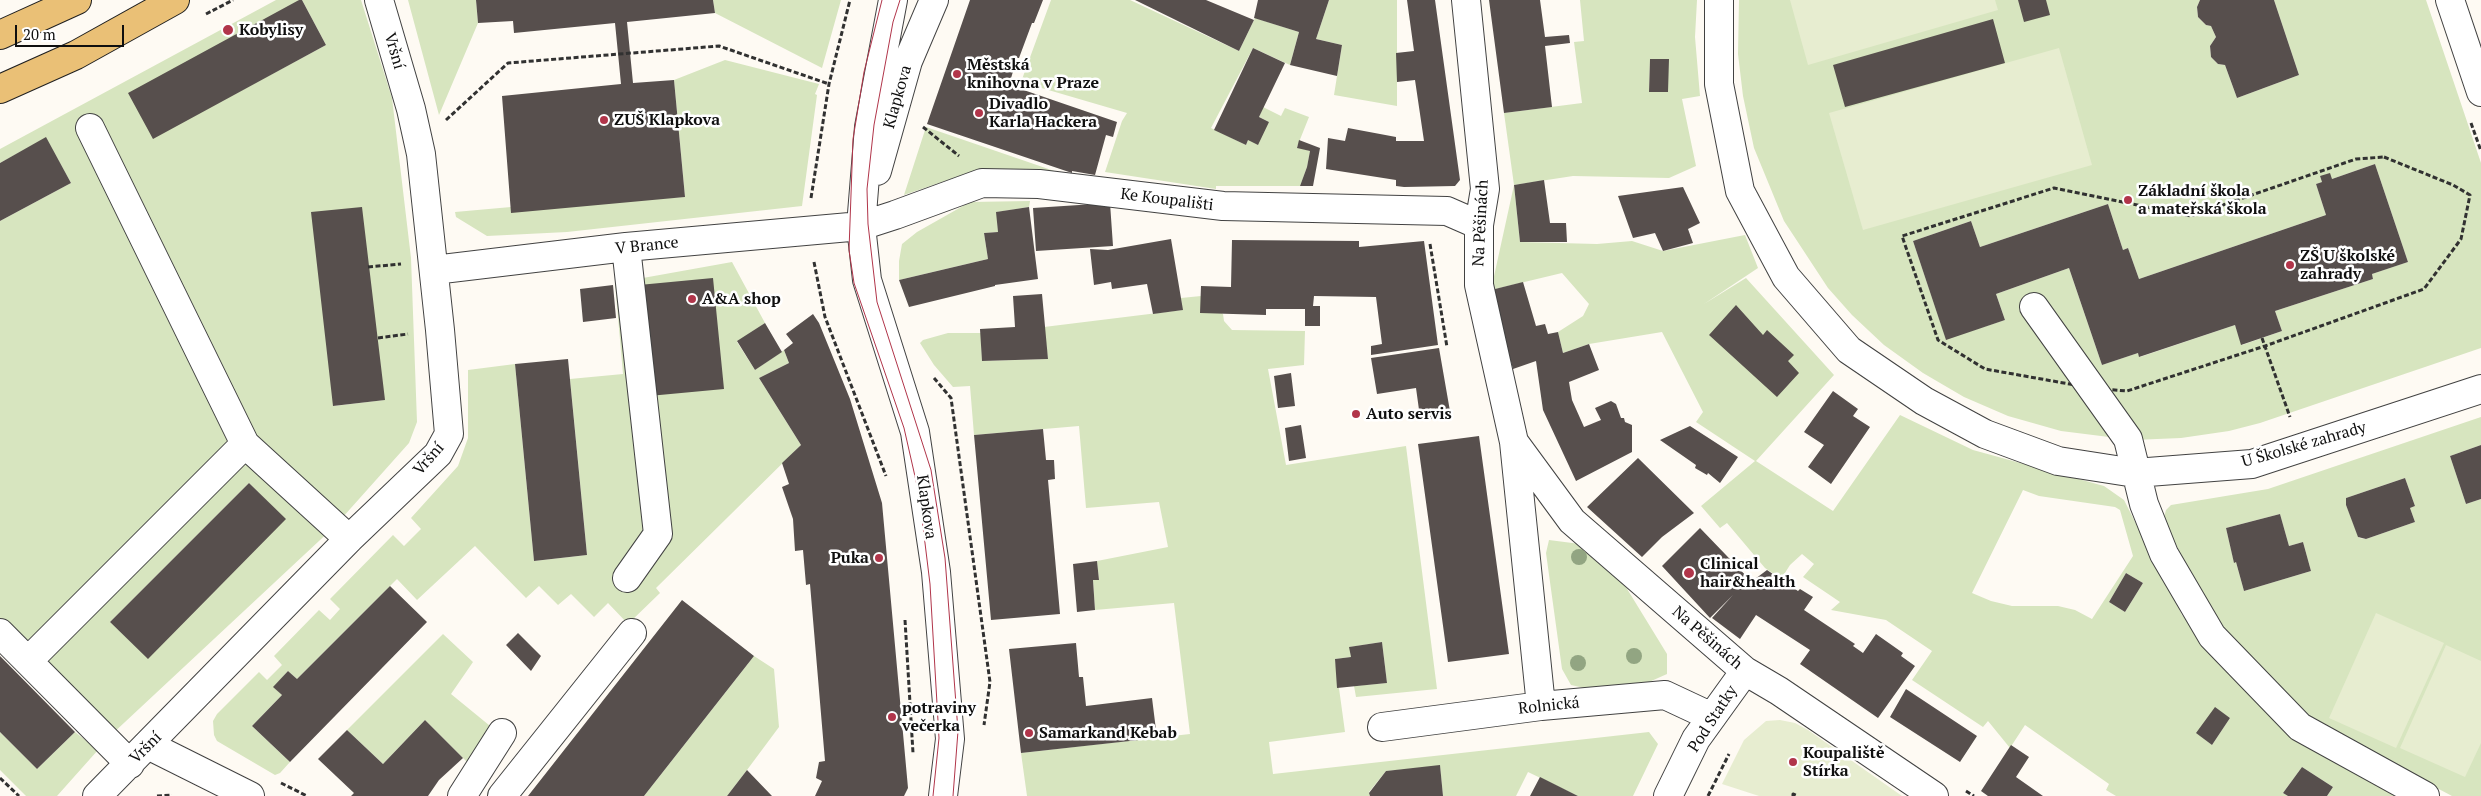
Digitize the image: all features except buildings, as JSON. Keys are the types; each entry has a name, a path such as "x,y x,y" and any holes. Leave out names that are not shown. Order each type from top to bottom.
{"main road":[{"path":"0,35 77,0"},
{"path":"0,89 76,55 175,0"}],"street":[{"name":"Vršní","path":"97,796 348,539 438,454 449,434 422,266 421,154 411,108 379,0"},
{"name":"Klapkova","path":"893,0 869,127 861,226 867,280 916,432 932,544 950,739 943,796"},
{"name":"Klapkova","path":"861,226 908,61 934,0"},
{"name":"Na Pěšinách","path":"1466,0 1485,189 1478,225 1478,285 1514,442 1540,706"},
{"name":"U Školské zahrady","path":"1719,0 1718,84 1740,191 1786,277 1849,350 1924,401 1985,434 2058,461 2135,474 2252,464 2481,389"},
{"path":"2450,0 2481,92"},
{"path":"90,128 245,444 348,539"},
{"name":"Ke Koupališti","path":"861,226 982,183 1039,184 1223,206 1447,211 1478,225"},
{"name":"V Brance","path":"422,266 861,226"},
{"path":"626,247 658,534 626,578"},
{"path":"2034,307 2128,439 2135,474 2144,504 2164,554 2212,636 2300,727 2425,796"},
{"name":"Na Pěšinách","path":"1514,442 1572,521 1745,671 1946,791"},
{"path":"28,661 245,444"},
{"path":"0,633 28,661 139,754 250,796"},
{"path":"502,796 632,633"},
{"name":"Pod Statky","path":"1668,796 1696,739 1745,671"},
{"name":"Rolnická","path":"1382,727 1540,706 1665,695 1712,717"},
{"path":"462,796 502,733"}],"path":[{"path":"810,205 829,84 850,0"},
{"path":"442,124 508,63 719,46 829,84"},
{"path":"918,124 954,150 982,183"},
{"path":"2384,157 2453,184 2470,195 2461,239 2424,290 2265,346 2127,391 2092,388 1985,369 1938,340 1902,236 2054,188 2191,216 2356,159 2384,157"},
{"path":"814,261 826,317 888,480"},
{"path":"368,267 422,266"},
{"path":"378,338 413,333"},
{"path":"2262,338 2291,420"},
{"path":"904,614 914,758"},
{"path":"1708,796 1731,749"},
{"path":"0,778 19,796"},
{"path":"1946,791 1974,796"},
{"path":"1792,796 1793,794 1798,796"}],"green space":[{"path":"276,0 299,0 153,138 326,45 302,0 361,0 392,98 411,258 417,422 409,443 334,527 110,736 0,624 0,221 71,183 46,138 0,163 0,149","holes":["312,212 368,267 384,400 334,406","249,483 285,519 148,658 110,622"]},
{"path":"408,0 476,0 478,23 439,115"},
{"path":"713,0 841,0 822,68 715,13"},
{"path":"1051,0 1130,0 1239,51 1255,18 1299,32 1290,65 1253,48 1211,128 1246,145 1248,140 1269,122 1259,117 1263,107 1281,116 1285,108 1309,117 1297,147 1310,151 1307,167 1300,186 1216,186 1216,189 1105,172 1122,121 1127,113 1021,82"},
{"path":"1329,0 1397,0 1397,106 1334,95 1342,45 1316,39"},
{"path":"1580,0 1697,0 1695,37 1700,96 1682,99 1696,166 1669,178 1573,176 1514,185 1504,113 1582,103 1574,42 1584,41","holes":["1650,59 1667,92 1649,92"]},
{"name":"Základní škola a mateřská škola","path":"1739,0 2200,0 2197,7 2198,17 2206,25 2211,26 2216,37 2210,46 2211,57 2218,64 2225,65 2237,98 2299,75 2274,0 2426,0 2481,163 2481,348 2260,423 2229,431 2181,438 2133,440 2061,431 2008,416 1964,397 1923,373 1884,345 1852,315 1828,288 1784,221 1754,148 1743,96 1738,54","holes":["2375,164 2408,262 2372,274 2373,279 2275,311 2282,331 2242,345 2235,325 2140,357 2138,353 2102,365 2069,268 1996,294 2005,320 1946,339 1913,241 1971,221 1980,247 2108,204 2123,250 2128,248 2139,279 2326,215 2316,184 2322,182 2320,176 2332,179"]},
{"path":"1790,0 1995,0 1998,10 1808,65"},
{"path":"2059,48 2092,165 1863,230 1829,113"},
{"path":"725,60 819,84 815,94 817,95 802,206 567,232 487,236 456,217 455,212 511,207 685,197 674,80"},
{"path":"926,127 1066,175 1000,169 971,172 904,195"},
{"path":"1514,185 1520,242 1597,244 1632,241 1663,251 1745,235 1758,268 1704,304 1746,278 1834,375 1756,461 1833,511 1900,415 1973,450 2104,486 2124,500 2182,615 2258,700 2400,796 2327,796 2333,787 2302,767 2283,793 2288,796 2116,796 2106,790 2109,784 2025,725 2010,748 1988,721 1983,727 1912,680 1932,651 1886,620 1831,610 1840,602 1803,577 1814,564 1802,554 1790,565 1781,579 1765,568 1727,523 1720,528 1701,506 1755,461 1696,422 1703,412 1662,332 1589,344 1563,353 1558,332 1583,316 1589,304 1562,273 1491,290","holes":["2023,490 2039,496 2115,507 2120,510 2133,556 2092,619 2075,610 2058,606 2012,606 1991,601 1972,593","2126,573 2143,583 2125,612 2109,602","2215,708 2230,718 2212,745 2197,733"]},
{"path":"1030,201 1029,207 997,212 998,232 984,233 988,259 899,280 899,261 902,244 917,232 970,202"},
{"path":"732,262 765,323 737,342 755,370 784,350 789,363 759,378 801,445 656,588 660,593 628,624 608,603 594,617 571,594 558,605 539,586 526,598 475,546 417,600 397,579 297,679 288,671 274,687 282,695 252,726 290,762 280,773 275,775 217,741 214,735 213,721 217,714 259,672 267,680 282,665 274,656 319,610 330,620 340,609 330,599 393,535 404,546 421,529 411,518 458,466 468,438 468,370 515,364 534,561 587,555 570,379 623,374 615,283"},
{"path":"1201,296 1223,314 1224,321 1232,330 1305,331 1304,365 1268,369 1286,465 1406,446 1437,689 1356,697 1354,686 1387,683 1382,642 1350,647 1351,657 1335,659 1345,732 1269,742 1273,774 1649,732 1658,744 1633,796 1578,796 1528,772 1516,796 1443,796 1440,766 1386,771 1369,792 1370,796 1027,796 1021,753 1190,734 1174,603 1095,610 1093,580 1099,580 1097,561 1168,547 1159,502 1086,508 1079,426 974,435 970,386 953,387 934,365 920,343 923,340 948,333 981,333 982,361 1048,359 1044,327 1182,310 1181,298"},
{"path":"2481,417 2481,445 2450,456 2466,504 2481,499 2481,796 2452,796 2333,733 2303,713 2226,631 2207,605 2171,535 2164,517 2166,510 2171,505 2268,489","holes":["2405,478 2415,506 2410,508 2415,522 2366,539 2359,538 2346,505 2346,498","2280,514 2289,546 2303,542 2311,571 2244,591 2236,562 2234,562 2226,528"]},
{"path":"1549,540 1580,544 1621,579 1667,654 1667,674 1649,682 1589,689 1571,685 1562,669 1546,553"},
{"path":"2376,613 2444,643 2396,748 2329,718"},
{"path":"443,634 473,662 451,694 495,730 470,765 425,720 383,764 347,730"},
{"path":"2446,645 2481,661 2481,743 2465,777 2400,748"},
{"path":"754,656 774,669 779,727 727,796 644,796"},
{"name":"Koupaliště Stírka","path":"1780,720 1795,723 1808,730 1902,796 1759,796 1722,784 1744,740 1766,721"},
{"path":"0,732 37,769 75,732 98,750 57,796 26,796 0,770"}],"tram line":[{"path":"882,0 864,72 853,139 849,250 854,283 904,428 919,494 930,584 939,738 933,796"},
{"path":"900,0 893,22 874,125 867,189 868,224 877,302 931,470 945,558 958,731 953,796"}],"place":[{"name":"Kobylisy","path":"228,30"},
{"name":"Městská knihovna v Praze","path":"957,74"},
{"name":"Divadlo Karla Hackera","path":"979,113"},
{"name":"ZUŠ Klapkova","path":"604,120"},
{"name":"Základní škola a mateřská škola","path":"2128,200"},
{"name":"ZŠ U školské zahrady","path":"2290,265"},
{"name":"A&A shop","path":"692,299"},
{"name":"Auto servis","path":"1356,414"},
{"name":"Puka","path":"879,558"},
{"name":"Clinical hair&health","path":"1689,573"},
{"name":"potraviny večerka","path":"892,717"},
{"name":"Samarkand Kebab","path":"1029,733"},
{"name":"Koupaliště Stírka","path":"1793,762"}]}
